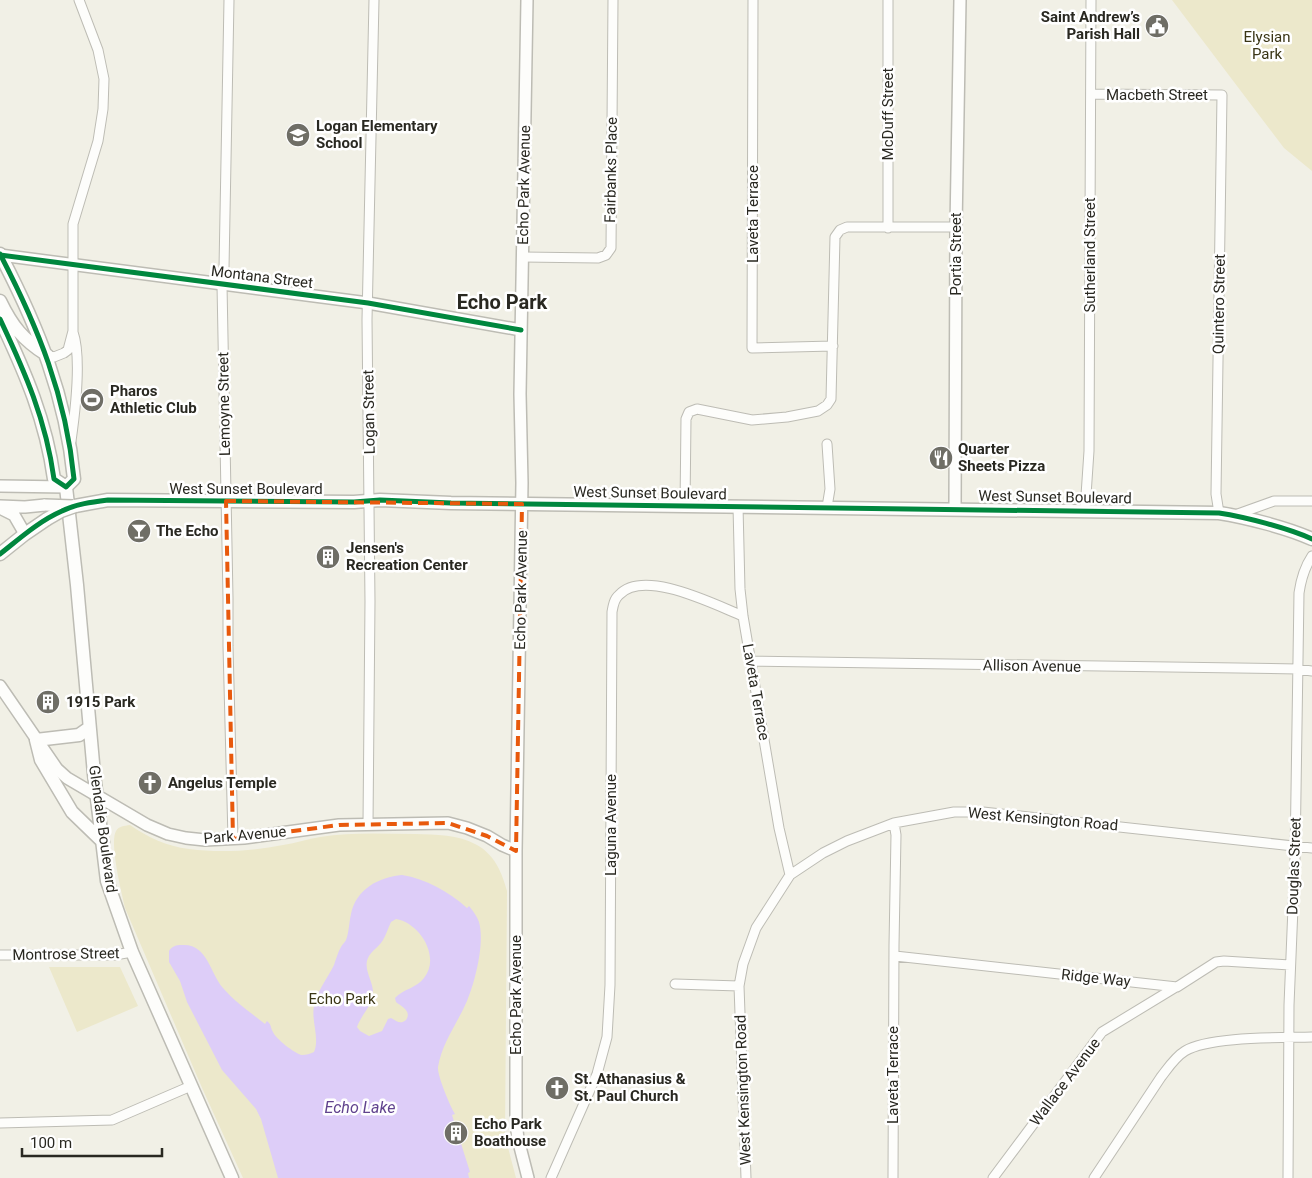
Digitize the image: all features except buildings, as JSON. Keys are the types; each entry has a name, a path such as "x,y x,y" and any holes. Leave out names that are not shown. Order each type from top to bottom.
{"main road":[{"name":"Glendale Boulevard","path":"0,255 47,355 70,444 74,479 66,487 77,585 89,728 107,881 132,952 232,1178"},
{"path":"0,301 16,331 47,355"},
{"path":"0,318 30,384 48,442 54,479 66,487"},
{"name":"West Sunset Boulevard","path":"0,554 25,534 61,511 75,506 108,500 354,502 369,500 522,504 1219,513 1234,515 1301,534 1312,539"},
{"path":"89,728 80,735 36,740 41,760 72,812 102,842"}],"street":[{"path":"47,355 54,357 68,350 73,331 73,224 98,142 103,109 104,79 98,50 79,0"},
{"name":"Lemoyne Street","path":"229,0 224,268 222,285 233,839"},
{"name":"Logan Street","path":"368,824 368,303 374,0"},
{"name":"Echo Park Avenue","path":"527,0 521,330 522,504 516,851 516,1122 518,1139 528,1178"},
{"name":"Fairbanks Place","path":"523,257 598,258 606,255 610,248 613,0"},
{"name":"Laveta Terrace","path":"753,0 752,348 833,346"},
{"name":"McDuff Street","path":"888,0 888,228"},
{"name":"Portia Street","path":"955,509 956,227 960,0"},
{"name":"Sutherland Street","path":"1085,510 1089,451 1091,0"},
{"name":"Macbeth Street","path":"1091,94 1222,95"},
{"name":"Quintero Street","path":"1219,513 1216,494 1222,95"},
{"path":"685,506 686,419 689,412 697,409 752,420 787,418 818,411 827,405 831,399 835,237 840,230 847,227 956,227"},
{"name":"Montana Street","path":"0,255 368,303 521,330"},
{"path":"70,444 75,413 76,342 73,331"},
{"path":"827,444 830,489 827,507"},
{"path":"0,486 66,487"},
{"path":"1234,515 1274,501 1312,501"},
{"path":"0,507 25,507 44,504 75,506"},
{"name":"Laveta Terrace","path":"738,506 740,589 743,616 779,828 790,875"},
{"path":"0,507 14,515 25,534"},
{"name":"Douglas Street","path":"1288,1178 1290,965 1295,846 1299,592 1307,564 1312,556"},
{"name":"Laguna Avenue","path":"551,1178 597,1074 607,1037 610,985 612,622 614,602 617,596 632,587 657,585 690,595 743,616"},
{"name":"Allison Avenue","path":"752,661 1298,669 1312,671"},
{"name":"Park Avenue","path":"0,686 57,769 67,778 147,825 168,834 186,838 233,839 271,836 316,827 448,823 487,836 502,846 516,851"},
{"name":"West Kensington Road","path":"746,1178 740,986 744,964 756,928 790,875 823,852 894,823 954,812 983,812 1312,848"},
{"name":"Laveta Terrace","path":"893,1178 896,835 894,823"},
{"name":"Montrose Street","path":"0,955 115,955 132,952"},
{"name":"Ridge Way","path":"895,956 1177,987"},
{"path":"1177,987 1216,962 1290,965"},
{"path":"675,984 740,986"},
{"name":"Wallace Avenue","path":"993,1178 1102,1032 1177,987"},
{"path":"1094,1178 1161,1077 1184,1052 1213,1042 1312,1037"},
{"path":"0,1123 112,1120 191,1086"}],"highlighted area":[{"path":"226,501 522,504 516,851 487,836 448,823 339,825 233,839"}],"green space":[{"name":"Elysian Park","path":"1172,0 1312,0 1312,171 1284,148"},
{"name":"Echo Park","path":"130,825 165,844 201,850 236,851 260,849 343,834 415,834 447,836 470,841 489,854 500,871 507,891 505,1136 516,1178 243,1178 125,908 117,869 114,837 119,828"},
{"path":"49,967 120,967 138,1006 77,1032"}],"water":[{"name":"Echo Lake","path":"402,875 420,879 436,887 452,896 467,908 469,906 479,922 481,941 473,984 467,1001 443,1050 438,1067 447,1098 455,1114 452,1115 470,1172 468,1173 469,1178 278,1178 261,1119 256,1109 222,1070 187,1002 180,981 169,962 169,951 173,947 180,945 197,949 207,960 223,988 233,998 265,1024 267,1021 275,1035 290,1049 302,1055 310,1054 314,1052 316,1047 313,1012 315,1001 346,940 354,905 363,891 385,878","holes":["396,919 413,927 425,942 429,951 429,970 421,981 395,998 396,1002 407,1012 408,1017 406,1020 400,1022 391,1018 388,1019 382,1031 369,1036 357,1027 369,1006 373,992 367,971 368,958 383,940 391,922"]}],"cycle path":[{"path":"0,254 38,335 57,391 70,448 74,479 66,487 54,479 40,416 18,358 0,319"},
{"path":"0,255 368,303 521,330"},
{"path":"0,554 29,531 54,515 78,505 108,500 354,502 380,500 451,503 1219,513 1266,523 1312,539"}],"place":[{"name":"Saint Andrew’s Parish Hall","path":"1157,26"},
{"name":"Logan Elementary School","path":"298,135"},
{"name":"Pharos Athletic Club","path":"92,400"},
{"name":"Quarter Sheets Pizza","path":"941,458"},
{"name":"The Echo","path":"139,531"},
{"name":"Jensen's Recreation Center","path":"328,557"},
{"name":"1915 Park","path":"48,702"},
{"name":"Angelus Temple","path":"150,783"},
{"name":"St. Athanasius & St. Paul Church","path":"557,1088"},
{"name":"Echo Park Boathouse","path":"456,1133"}],"district":[{"name":"Echo Park","path":"502,302"}]}
